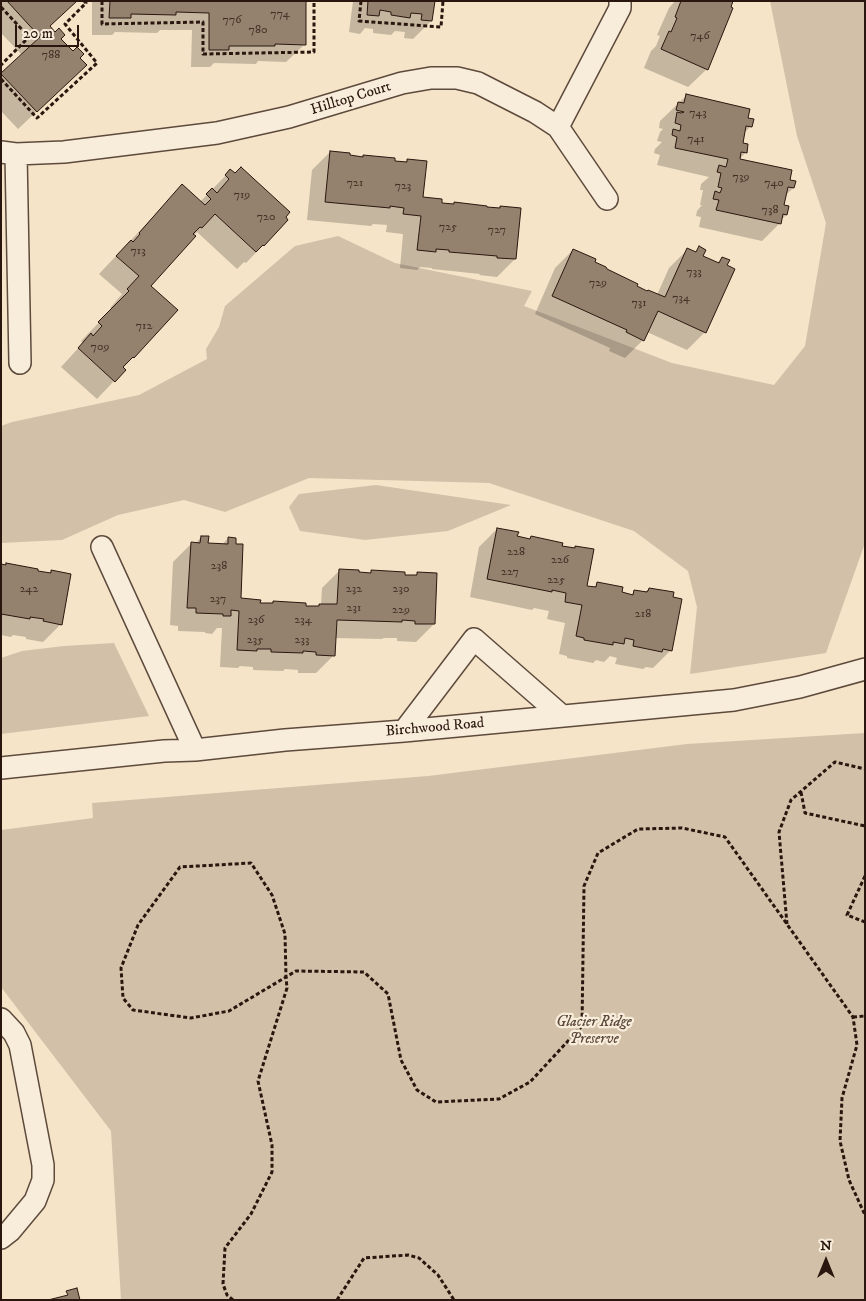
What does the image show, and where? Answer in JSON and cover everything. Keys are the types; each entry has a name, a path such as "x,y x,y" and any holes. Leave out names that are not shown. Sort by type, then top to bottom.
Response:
{"street":[{"path":"607,198 558,127 620,4"},
{"name":"Hilltop Court","path":"9,153 64,152 217,133 289,117 402,83 431,78 458,78 478,83 535,112 558,127"},
{"path":"9,153 20,363"},
{"path":"102,547 195,750"},
{"path":"404,730 474,639 562,716"},
{"name":"Birchwood Road","path":"1,768 164,751 195,750 285,740 734,700 800,687 865,669"},
{"path":"1,1019 14,1033 20,1046 43,1165 43,1180 35,1201 10,1231 1,1238"}],"path":[{"path":"1,79 37,118 97,63 65,24 86,3 84,1"},
{"path":"102,1 102,24 203,22 203,54 314,52 314,1"},
{"path":"361,1 358,21 441,27 443,1"},
{"path":"1,6 29,37 1,65"},
{"path":"787,924 779,832 792,800 835,762 865,769"},
{"path":"801,792 805,814 865,826"},
{"path":"233,1300 227,1295 223,1284 225,1248 251,1214 272,1172 272,1145 258,1080 287,988 286,977 285,934 272,895 251,863 180,867 138,925 121,968 123,998 133,1010 191,1018 229,1011 286,977 296,971 364,972 388,994 401,1060 417,1090 436,1102 499,1099 530,1082 582,1026 584,886 598,854 638,829 682,828 725,837 852,1018 857,1045 842,1098 840,1141 849,1180 865,1215"},
{"path":"865,876 847,916 865,922"},
{"path":"852,1018 865,1016"},
{"path":"337,1300 364,1258 408,1255 419,1258 438,1275 454,1300"}],"green space":[{"path":"770,1 865,1 865,543 826,653 690,674 697,607 688,571 634,531 489,483 309,478 225,512 184,500 118,515 62,540 1,543 1,426 139,395 207,359 206,349 219,327 225,306 295,246 338,236 395,263 532,291 524,306 672,363 774,385 805,346 826,223 797,136"},
{"path":"376,485 511,505 448,531 365,540 300,531 289,507 299,494"},
{"path":"114,643 149,716 1,734 1,658 22,651"},
{"name":"Glacier Ridge Preserve","path":"865,733 865,1300 121,1300 111,1131 1,987 1,830 93,818 92,803 428,776 687,744"}],"building":[{"path":"7,1 77,1 50,26 55,32 59,28 65,35 61,39 73,51 77,47 84,54 80,58 87,65 37,112 1,74 40,37"},
{"path":"110,1 306,1 306,45 229,46 229,50 209,50 209,13 176,12 176,15 131,14 131,18 109,18"},
{"path":"368,1 435,1 432,21 421,20 422,14 411,13 410,18 391,15 391,12 380,10 379,16 367,15"},
{"path":"681,1 733,1 731,7 733,8 708,70 661,49 677,18 675,17"},
{"path":"686,94 750,109 748,118 754,119 752,127 746,126 743,143 748,144 747,153 741,152 740,159 792,170 790,180 796,181 794,188 788,187 784,205 789,206 787,215 783,214 781,224 716,210 719,200 713,199 715,191 720,193 722,188 718,187 721,173 717,172 719,165 726,167 728,159 675,148 677,137 672,135 673,129 680,131 681,125 675,123 677,112 684,112 676,110 678,102 684,103"},
{"path":"330,151 350,153 350,155 363,157 363,155 395,158 395,161 407,162 407,159 427,161 423,197 442,199 442,203 454,204 454,202 487,207 521,208 516,259 449,252 449,250 436,249 436,252 417,250 421,216 403,214 404,208 325,202"},
{"path":"241,167 290,212 286,217 288,220 256,252 215,214 202,228 200,227 193,234 196,236 151,286 178,310 134,358 123,367 126,370 115,382 78,348 91,333 93,336 102,326 98,322 129,291 127,289 139,276 116,256 131,240 133,242 182,184 205,205 211,199 206,194 212,188 217,193 229,179 225,175 230,169 235,173"},
{"path":"699,246 706,250 703,256 719,263 722,257 730,260 727,265 735,269 706,333 658,311 644,341 626,332 627,330 552,296 573,249 596,259 595,262 638,284 637,286 665,297 687,248 696,252"},
{"path":"497,528 519,532 517,536 530,539 531,536 563,543 562,546 594,549 587,586 596,587 597,582 623,587 622,592 633,595 634,590 647,592 649,588 674,592 673,597 682,599 672,651 663,649 662,652 633,646 634,640 625,638 624,644 613,642 613,645 584,640 584,638 576,636 582,605 565,602 566,593 487,579"},
{"path":"201,536 209,536 208,543 228,544 228,537 236,538 236,544 243,544 241,598 261,600 260,603 273,603 273,601 306,603 306,606 337,604 339,569 371,573 371,570 405,572 405,575 417,575 417,572 437,573 435,624 415,624 415,621 402,620 402,622 337,620 335,656 316,655 316,652 303,651 303,653 271,652 271,649 257,649 257,651 237,650 239,611 231,610 231,616 223,616 223,614 196,613 196,608 187,608 191,542 200,543"},
{"path":"6,563 38,569 38,571 51,573 51,570 71,574 62,625 43,621 44,619 30,617 30,619 1,614 1,564 6,565"},
{"path":"77,1288 80,1300 48,1300 68,1295 66,1291"}]}
